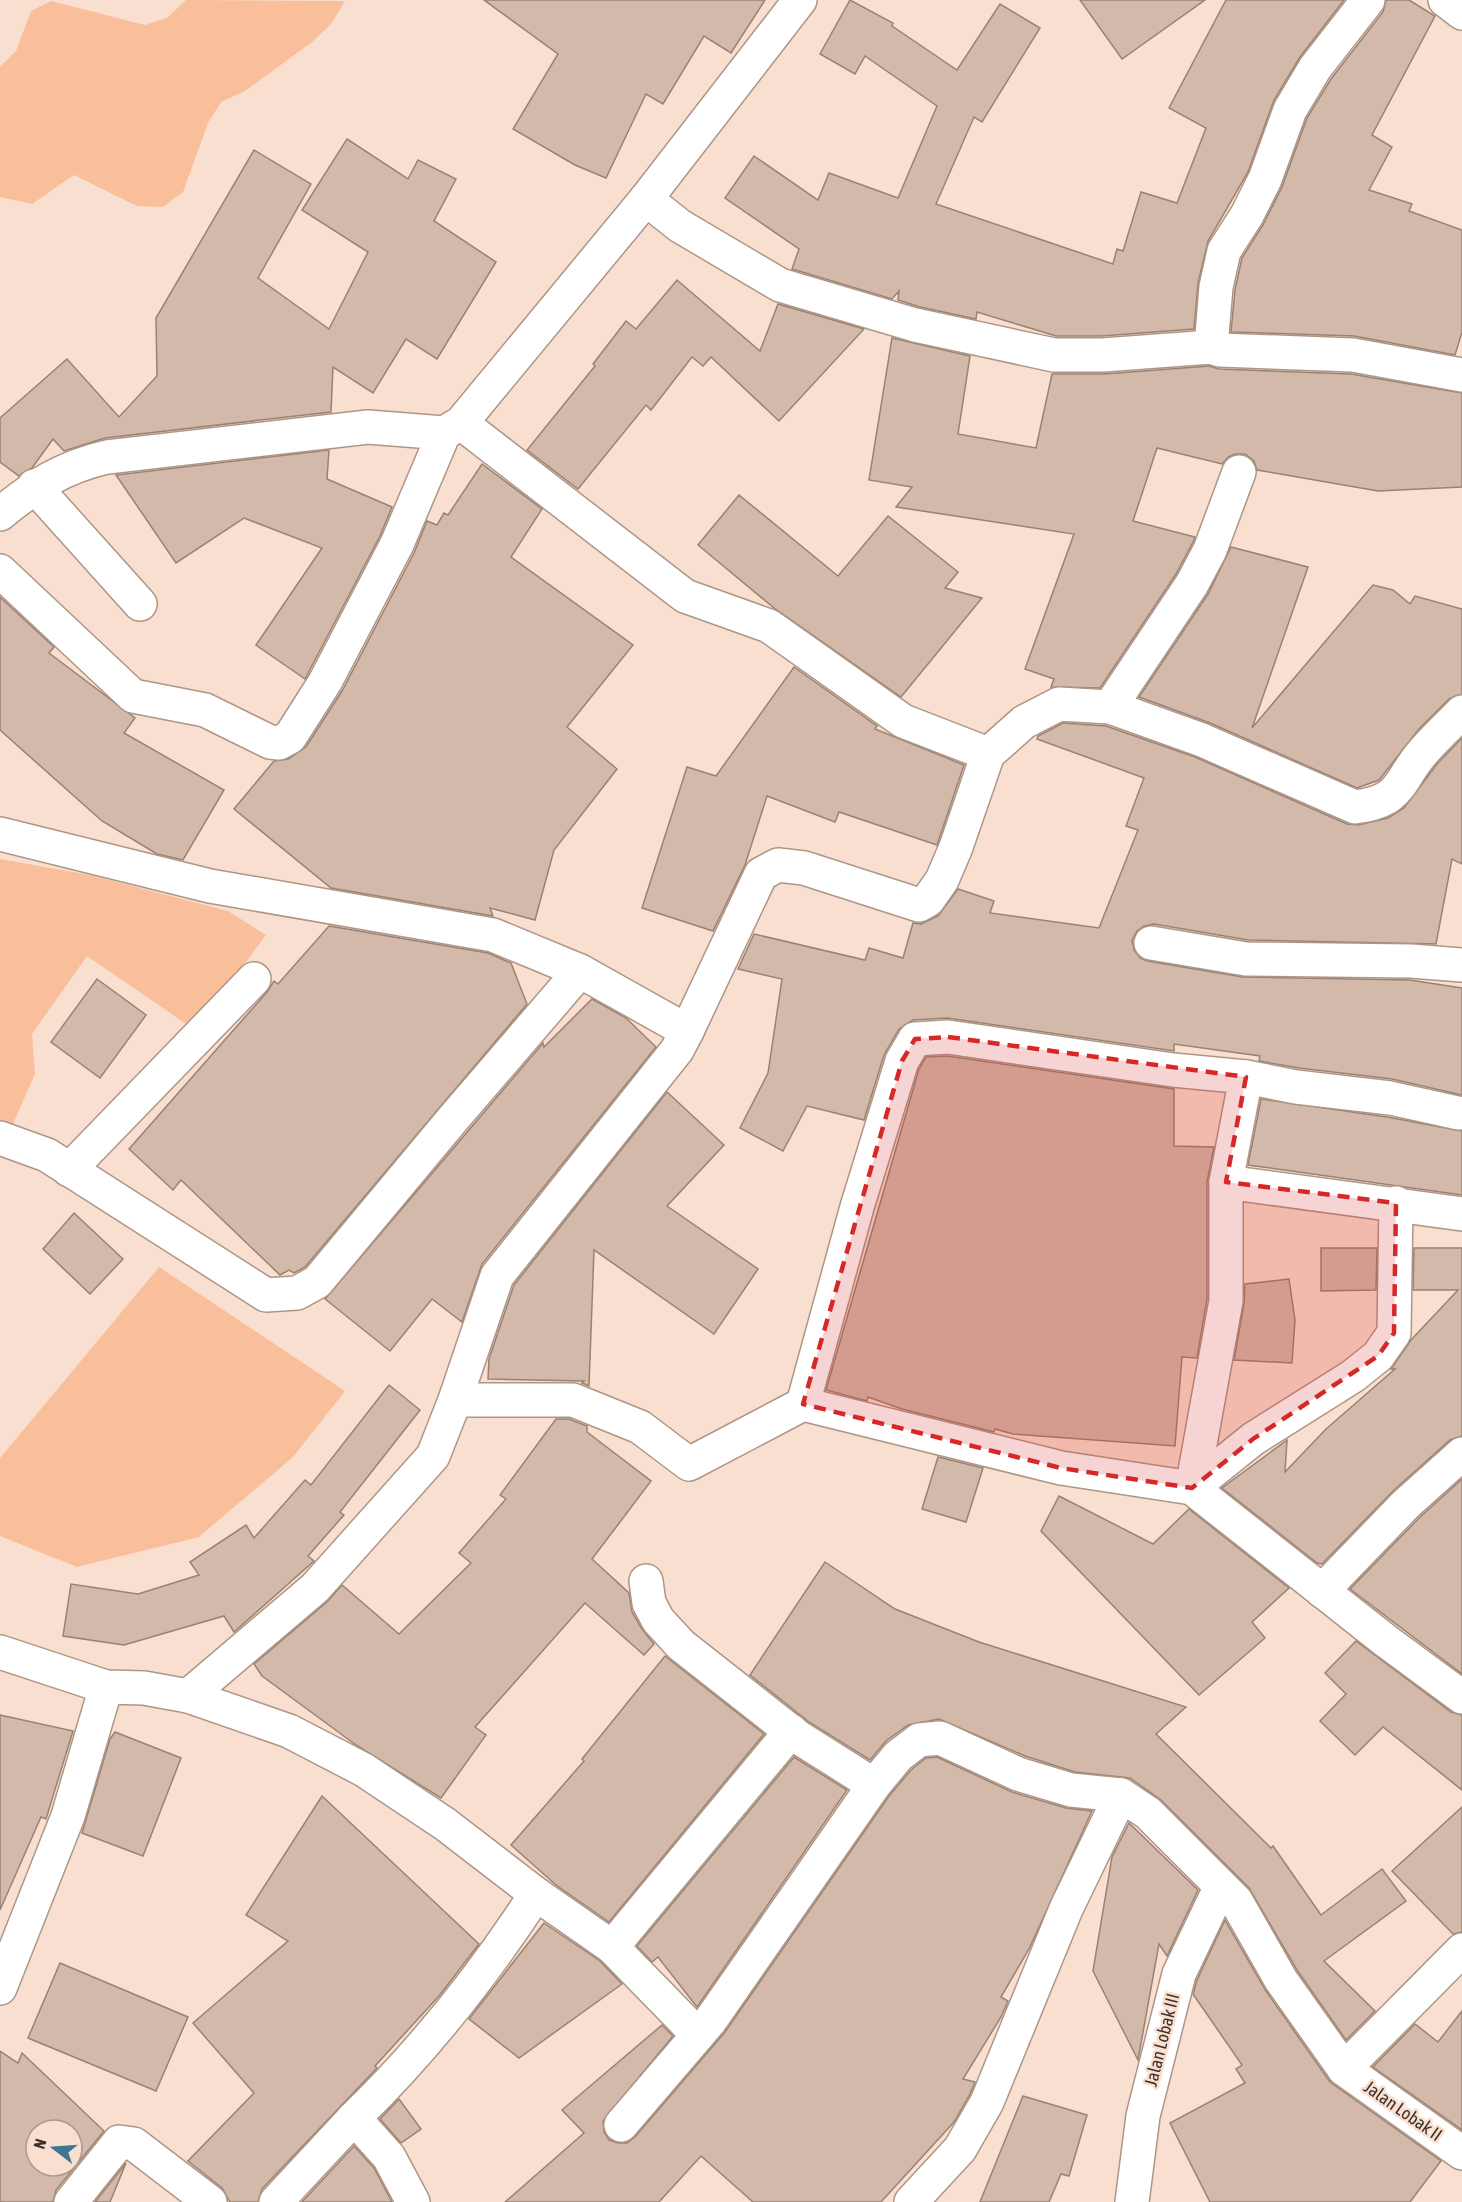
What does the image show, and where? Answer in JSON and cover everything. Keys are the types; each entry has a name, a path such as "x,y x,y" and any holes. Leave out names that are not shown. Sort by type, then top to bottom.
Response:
{"street":[{"path":"0,572 133,696 204,710 267,742 283,742 290,737 325,682 397,544 452,428 646,200 800,0"},
{"path":"1211,347 1216,287 1224,251 1265,179 1290,110 1315,68 1368,0"},
{"path":"1445,0 1462,13"},
{"path":"646,200 680,226 780,285 915,325 1054,355 1103,356 1211,347 1220,350 1353,355 1462,375"},
{"path":"0,514 34,486 81,463 124,455 368,427 452,428 685,596 769,626 903,721 988,754"},
{"path":"1110,707 1192,584 1210,550 1239,472"},
{"path":"34,486 140,604"},
{"path":"188,1696 315,1588 433,1456 456,1400 497,1276 677,1050 761,874 778,865 804,868 919,905 928,900 942,880 956,847 988,754 1024,722 1059,704 1110,707 1202,740 1355,807 1377,804 1400,789 1422,753 1462,711"},
{"path":"0,834 210,886 493,935 580,971 687,1031"},
{"path":"1151,943 1246,959 1411,961 1462,965"},
{"path":"0,1138 47,1155 266,1295 297,1293 317,1282 580,971"},
{"path":"69,1170 254,979"},
{"path":"803,1404 902,1061 915,1039 948,1037 1173,1070 1246,1077 1296,1087 1389,1098 1458,1113"},
{"path":"1192,1488 1226,1301 1226,1182 1246,1077"},
{"path":"1226,1182 1396,1203 1462,1214"},
{"path":"1192,1488 1253,1439 1353,1376 1378,1356 1394,1333 1396,1203"},
{"path":"456,1400 573,1400 640,1427 689,1464 803,1404 1060,1468 1192,1488 1322,1592 1462,1696"},
{"path":"1322,1592 1406,1504 1462,1454"},
{"path":"646,1581 650,1603 658,1620 681,1644 791,1731 874,1785"},
{"path":"0,1652 106,1687 144,1688 188,1696 289,1731 364,1770 445,1824 536,1894 612,1947 698,2036"},
{"path":"0,1988 68,1816 106,1687"},
{"path":"612,1947 791,1731"},
{"path":"621,2126 698,2036 874,1785 898,1756 919,1740 940,1738 1018,1774 1071,1790 1121,1796 1066,1909 987,2102 960,2149 911,2202"},
{"name":"Jalan Lobak II","path":"1121,1796 1148,1813 1236,1901 1281,1980 1344,2069 1462,2153"},
{"name":"Jalan Lobak III","path":"1132,2202 1143,2116 1179,1974 1221,1886"},
{"path":"276,2202 390,2083 449,2014 511,1934 536,1894"},
{"path":"1344,2069 1462,1950"},
{"path":"354,2118 389,2157 413,2202"},
{"path":"71,2202 118,2142 125,2141 134,2144 210,2202"}],"highlighted area":[{"path":"948,1037 1246,1077 1226,1182 1396,1203 1394,1333 1378,1356 1253,1439 1192,1488 1061,1468 803,1404 902,1061 915,1039"}],"shaded area":[{"path":"186,0 345,1 331,24 312,42 245,91 221,102 208,123 183,192 163,207 137,206 74,175 32,204 0,197 0,67 16,51 31,11 51,1 145,25 167,18"},
{"path":"0,859 90,875 228,911 266,935 195,1030 87,956 32,1034 35,1074 11,1128 0,1122"},
{"path":"159,1267 345,1391 293,1457 199,1537 77,1567 0,1536 0,1458"}],"building":[{"path":"484,0 765,0 731,53 704,36 663,104 646,94 606,178 575,165 513,129 558,54"},
{"path":"850,0 893,23 892,26 957,70 1000,4 1040,28 982,122 974,117 936,204 1113,264 1117,249 1123,251 1141,192 1177,203 1206,128 1169,108 1226,0 1344,0 1300,57 1274,100 1248,172 1208,241 1198,283 1194,329 1102,336 1056,336 977,312 976,319 920,307 898,300 899,291 892,299 792,269 799,249 725,198 754,156 818,200 829,173 898,198 937,106 865,56 855,74 820,54"},
{"path":"1080,0 1205,0 1122,59"},
{"path":"1386,0 1409,0 1435,16 1372,135 1392,147 1369,190 1412,204 1409,211 1462,230 1462,332 1455,355 1354,336 1231,332 1235,290 1242,258 1263,225 1282,187 1307,118 1331,79 1383,12"},
{"path":"347,139 408,179 418,160 456,179 434,221 496,262 437,359 406,339 373,393 333,367 331,412 105,438 64,451 53,439 32,468 19,476 0,462 0,418 67,359 119,417 157,376 156,318 254,150 311,184 258,278 329,329 368,252 302,210"},
{"path":"677,280 760,351 778,304 864,329 779,421 711,357 703,366 692,357 651,410 646,405 578,489 527,450 595,366 593,364 626,321 636,329"},
{"path":"892,338 970,356 958,434 1036,448 1052,374 1104,374 1209,366 1219,369 1351,374 1462,393 1462,487 1378,491 1257,470 1254,461 1245,454 1228,457 1222,464 1157,448 1133,521 1195,537 1193,542 1176,574 1100,688 1051,687 1054,679 1025,669 1074,534 896,507 912,487 869,480"},
{"path":"329,450 327,479 392,507 380,536 305,679 256,645 322,548 244,518 176,563 116,475"},
{"path":"482,464 542,509 511,557 633,645 567,727 617,769 554,850 535,920 490,908 493,916 331,888 234,809 274,761 288,759 306,747 342,691 414,553 427,521 437,525 444,513 448,515"},
{"path":"739,495 838,576 888,516 958,572 945,588 982,598 901,697 774,608 698,545"},
{"path":"1231,547 1308,567 1252,728 1373,585 1393,590 1410,604 1415,596 1462,609 1462,694 1449,699 1419,729 1379,780 1357,788 1210,723 1139,697 1208,594"},
{"path":"0,597 54,647 49,653 135,718 124,733 224,790 183,860 157,854 102,821 0,730"},
{"path":"794,667 877,726 875,729 964,765 937,845 839,812 835,822 767,796 745,865 713,931 642,908 687,767 716,776"},
{"path":"1063,723 1106,726 1195,757 1347,824 1358,825 1388,818 1404,808 1437,764 1462,738 1462,864 1452,859 1436,944 1248,940 1154,924 1144,926 1137,931 1132,940 1134,950 1140,958 1147,961 1243,977 1410,980 1462,988 1462,1095 1392,1079 1259,1061 1260,1056 1174,1044 1174,1051 947,1018 913,1020 899,1029 884,1055 864,1120 807,1106 783,1151 740,1128 768,1073 782,979 738,969 754,934 865,960 869,948 903,958 913,923 921,924 938,916 958,889 994,901 990,913 1099,928 1138,830 1126,826 1144,778 1037,739 1038,736"},
{"path":"329,926 488,953 511,963 527,1004 305,1267 294,1273 289,1270 280,1275 181,1180 173,1190 129,1149 267,992 274,981 278,984"},
{"path":"97,979 146,1015 100,1078 51,1042"},
{"path":"592,999 626,1018 656,1047 482,1264 462,1322 432,1299 390,1351 325,1299 543,1043 544,1047"},
{"path":"947,1056 1174,1089 1174,1146 1214,1147 1207,1182 1207,1299 1197,1358 1182,1357 1175,1446 1013,1434 995,1429 994,1432 902,1409 868,1397 867,1401 826,1390 919,1069 926,1057"},
{"path":"667,1092 724,1145 667,1206 758,1269 714,1334 594,1250 589,1386 582,1383 584,1381 488,1379 489,1359 514,1285"},
{"path":"1261,1099 1387,1117 1462,1131 1462,1195 1248,1165"},
{"path":"74,1213 123,1259 90,1294 43,1249"},
{"path":"1321,1248 1377,1248 1376,1290 1321,1291"},
{"path":"1414,1248 1462,1248 1462,1436 1450,1440 1393,1491 1322,1564 1317,1563 1222,1488 1287,1440 1285,1472 1326,1429 1395,1369 1391,1369 1411,1340 1458,1290 1413,1290"},
{"path":"1289,1279 1295,1320 1292,1363 1234,1360 1244,1304 1245,1284"},
{"path":"389,1385 420,1410 340,1512 344,1515 308,1556 314,1561 234,1632 224,1616 124,1645 63,1636 71,1584 138,1594 199,1575 190,1562 246,1525 254,1538 305,1480 311,1485"},
{"path":"556,1419 569,1419 587,1426 587,1432 651,1481 592,1559 629,1593 632,1612 654,1644 644,1655 585,1603 475,1727 486,1735 441,1798 356,1745 262,1676 254,1664 327,1602 342,1585 399,1634 471,1563 459,1553 506,1499 500,1495"},
{"path":"938,1457 983,1468 966,1522 922,1509"},
{"path":"1462,1479 1462,1674 1350,1589 1419,1518"},
{"path":"1059,1496 1153,1544 1189,1509 1289,1588 1252,1622 1265,1638 1199,1695 1041,1531"},
{"path":"825,1562 895,1609 979,1642 1186,1707 1156,1734 1271,1848 1273,1846 1321,1915 1382,1869 1406,1901 1324,1961 1375,2011 1346,2040 1297,1970 1249,1888 1161,1800 1130,1778 1075,1772 1025,1756 939,1719 908,1725 886,1741 870,1760 809,1722 750,1675"},
{"path":"1356,1641 1451,1712 1462,1715 1462,1790 1383,1727 1355,1755 1320,1721 1346,1694 1325,1673"},
{"path":"665,1656 764,1734 609,1922 556,1885 511,1845 584,1761 582,1759"},
{"path":"0,1715 73,1731 46,1819 41,1817 0,1910"},
{"path":"115,1732 181,1758 143,1856 82,1833 110,1739"},
{"path":"794,1757 847,1790 697,2007 658,1957 652,1962 637,1946"},
{"path":"937,1757 1012,1792 1066,1808 1092,1811 1029,1949 1001,1997 1008,2001 1001,2017 963,2079 975,2082 970,2094 954,2122 881,2202 753,2202 701,2156 659,2202 505,2202 584,2133 562,2110 662,2025 673,2036 603,2121 604,2132 609,2140 627,2143 635,2137 725,2032 889,1796 911,1770 926,1758"},
{"path":"322,1796 479,1944 439,1996 375,2066 377,2068 262,2189 258,2202 230,2202 222,2188 188,2161 254,2093 193,2023 288,1941 246,1915"},
{"path":"1462,1807 1462,1932 1453,1934 1392,1871"},
{"path":"1129,1823 1198,1890 1167,1956 1159,1944 1138,2060 1093,1971 1112,1857"},
{"path":"1225,1920 1266,1991 1330,2082 1441,2161 1410,2202 1210,2202 1170,2123 1245,2083 1236,2069 1242,2065 1193,1994 1197,1980"},
{"path":"544,1923 600,1961 622,1984 519,2058 469,2019"},
{"path":"60,1963 188,2017 156,2091 28,2038"},
{"path":"1462,2011 1462,2130 1373,2067 1415,2024 1438,2042"},
{"path":"0,2051 18,2063 22,2053 104,2131 84,2156 84,2118 24,2118 24,2178 66,2178 56,2190 53,2202 0,2202"},
{"path":"1023,2096 1087,2115 1069,2176 1061,2174 1049,2202 980,2202"},
{"path":"399,2099 421,2129 401,2143 380,2119"},
{"path":"354,2146 374,2168 392,2202 302,2202"},
{"path":"126,2163 110,2202 95,2202"}]}
